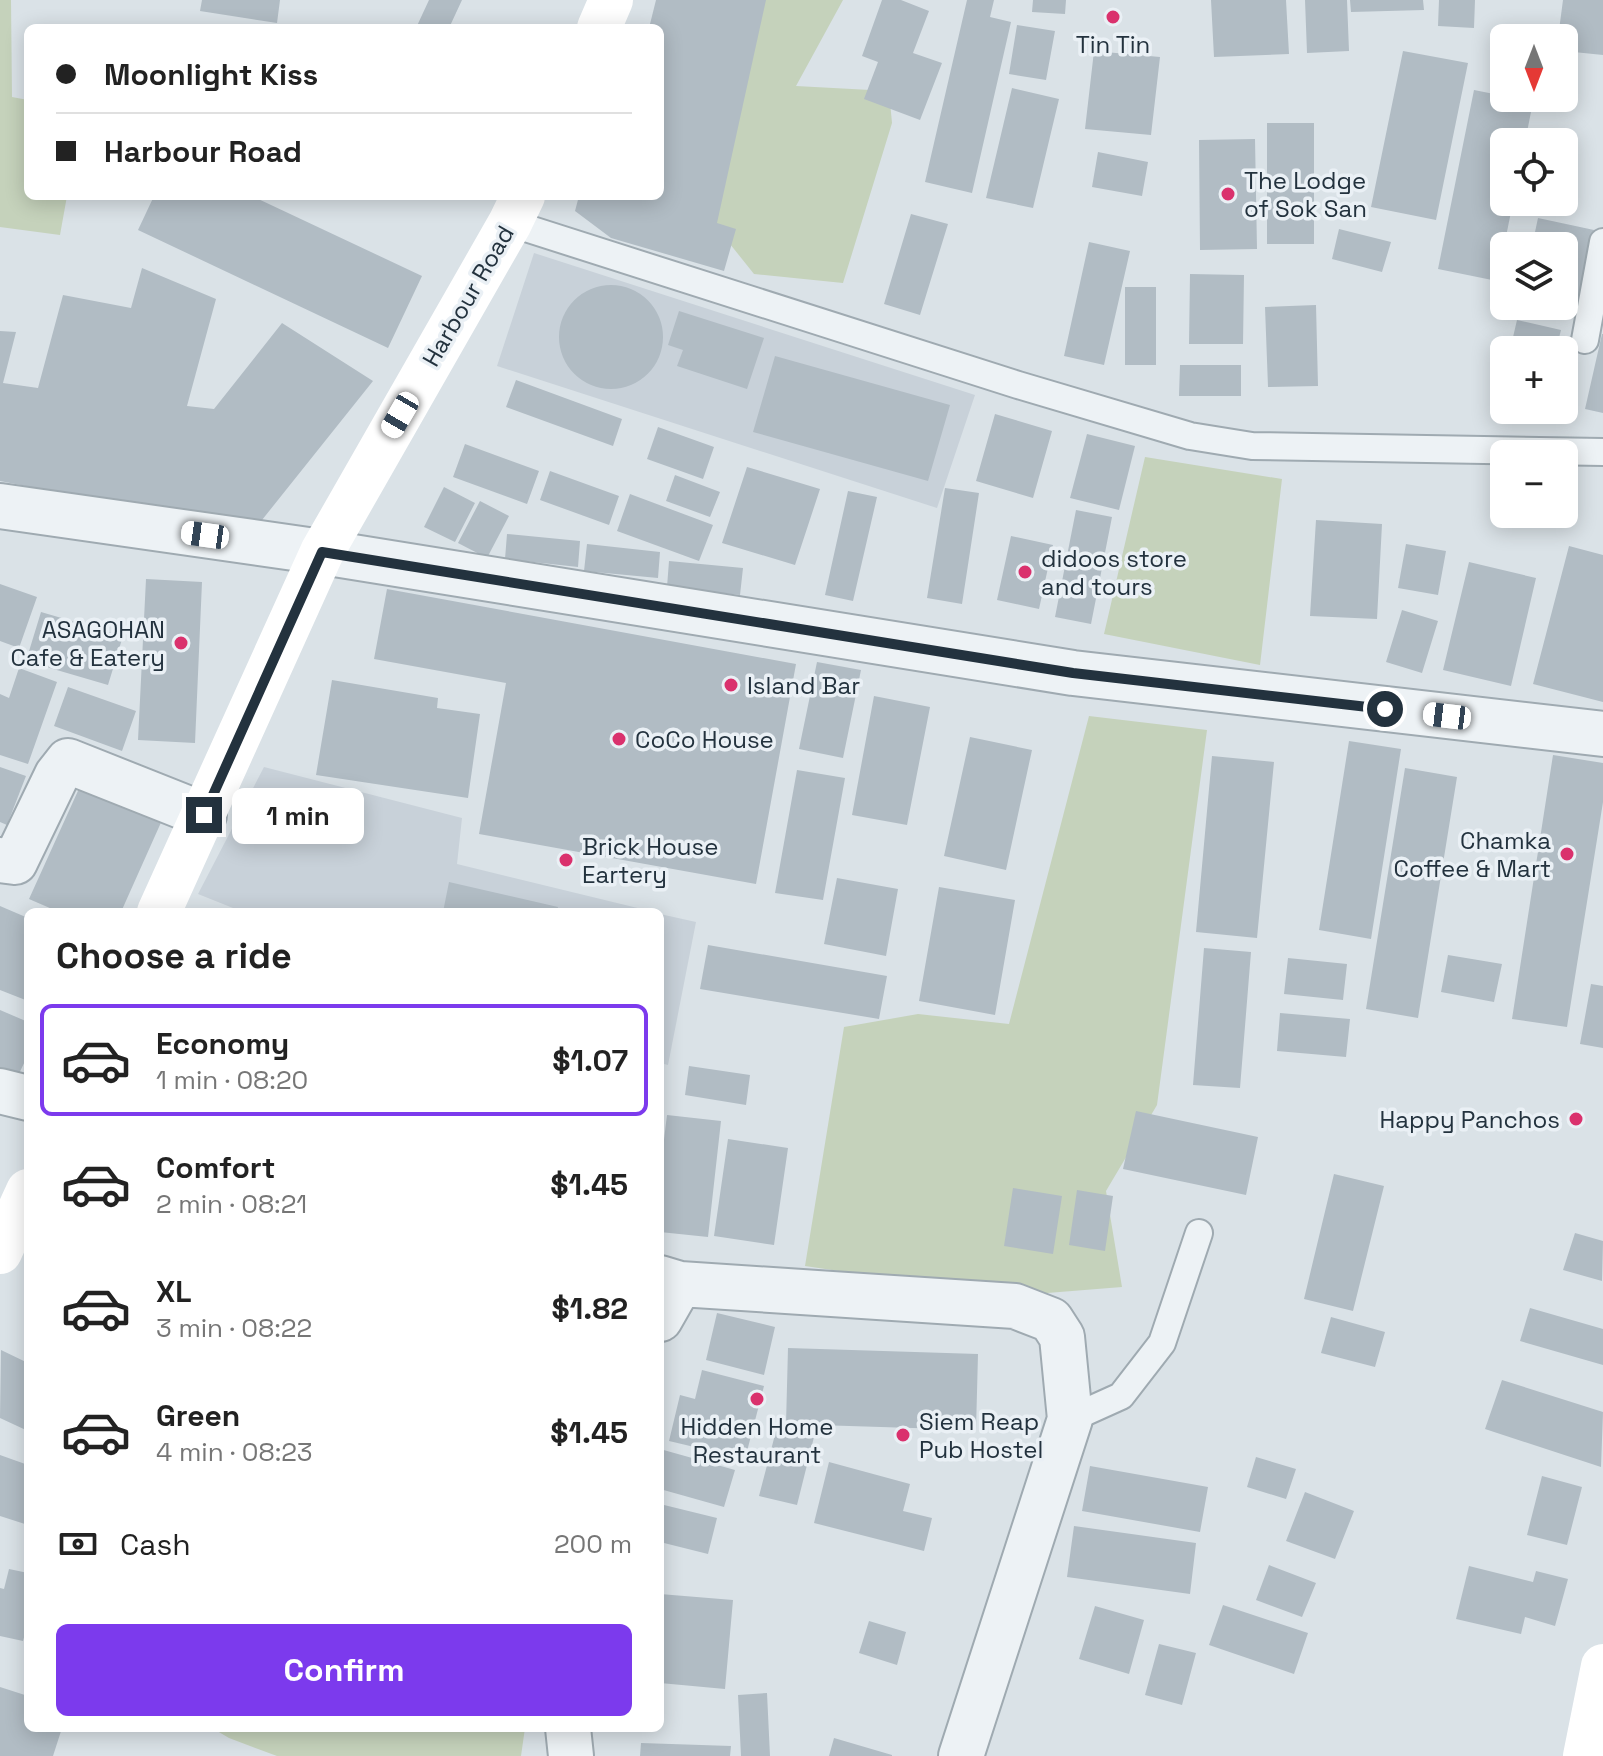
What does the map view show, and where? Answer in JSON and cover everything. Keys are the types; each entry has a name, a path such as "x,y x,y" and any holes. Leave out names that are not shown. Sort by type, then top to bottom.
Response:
{"street":[{"path":"601,24 611,0"},
{"name":"Harbour Road","path":"161,908 322,552 516,210"},
{"path":"0,506 322,552 1073,673 1603,734"},
{"path":"0,860 15,862 57,775 68,761 204,815"},
{"path":"0,1091 24,1097"},
{"path":"0,1252 24,1200"},
{"path":"667,1293 1015,1306 1051,1320 1062,1337 1070,1419 961,1756"},
{"path":"1585,1756 1603,1666"},
{"path":"568,1732 571,1756"}],"lane":[{"path":"516,210 1018,385 1190,436 1252,446 1603,452"},
{"path":"1585,340 1603,242"},
{"path":"1070,1419 1121,1396 1162,1343 1199,1233"}],"shaded area":[{"path":"534,253 975,395 937,508 497,366"},
{"path":"264,767 462,818 457,864 638,908 233,908 198,894"},
{"path":"664,915 696,922 668,1065 664,1064"}],"green space":[{"path":"0,0 11,0 12,97 24,99 24,200 66,200 60,235 0,227"},
{"path":"742,0 843,0 796,86 889,91 892,123 843,283 754,274 702,209"},
{"path":"1145,457 1282,479 1260,665 1104,634"},
{"path":"1089,716 1207,730 1157,1105 1106,1191 1122,1287 1009,1296 805,1266 844,1027 918,1014 1009,1024"},
{"path":"219,1732 524,1732 521,1756 277,1756"}],"building":[{"path":"202,0 280,0 277,23 200,11"},
{"path":"429,0 462,0 451,24 418,24"},
{"path":"656,0 766,0 717,223 736,229 724,271 611,238 575,211 578,200 664,200 664,24 650,24"},
{"path":"882,0 901,0 929,11 913,53 942,63 920,120 864,99 878,62 862,56"},
{"path":"967,0 994,0 990,17 1011,22 972,193 925,182"},
{"path":"1033,0 1066,0 1065,14 1032,12"},
{"path":"1211,0 1286,0 1289,54 1214,57"},
{"path":"1305,0 1347,0 1349,51 1307,53"},
{"path":"1350,0 1423,0 1424,10 1351,12"},
{"path":"1439,0 1475,0 1474,28 1438,26"},
{"path":"1563,0 1603,0 1603,55 1578,52 1578,24 1560,24"},
{"path":"1017,25 1055,31 1046,80 1009,74"},
{"path":"1094,51 1160,57 1151,135 1085,129"},
{"path":"1403,51 1468,63 1436,220 1371,207"},
{"path":"1012,88 1059,99 1033,208 986,198"},
{"path":"1474,90 1490,93 1490,112 1531,112 1528,128 1490,128 1490,216 1510,216 1507,232 1490,232 1490,280 1438,269"},
{"path":"1267,123 1314,123 1314,244 1267,244"},
{"name":"The Lodge of Sok San","path":"1255,139 1257,249 1200,250 1199,140"},
{"path":"1098,152 1148,162 1142,196 1092,187"},
{"path":"152,200 260,200 422,276 388,348 138,230"},
{"path":"911,214 948,224 920,315 884,304"},
{"path":"1538,218 1594,230 1578,302 1578,232 1535,232"},
{"path":"1339,229 1391,242 1382,272 1332,259"},
{"path":"1089,242 1130,251 1104,365 1064,356"},
{"path":"142,268 216,299 187,406 214,409 282,323 373,381 254,530 0,481 0,331 16,332 3,383 38,388 63,295 131,308"},
{"path":"1190,274 1244,275 1243,344 1189,344"},
{"path":"611,285 631,289 648,300 659,317 663,337 659,357 648,374 631,385 611,389 591,385 574,374 563,357 559,337 563,317 574,300 591,289"},
{"path":"1125,287 1156,287 1156,365 1125,365"},
{"path":"1316,305 1318,386 1268,387 1265,307"},
{"path":"679,311 764,338 747,389 677,366 683,350 668,345"},
{"path":"1517,320 1561,330 1560,336 1513,336"},
{"path":"1603,334 1603,413 1585,409"},
{"path":"775,356 950,405 928,481 753,432"},
{"path":"1180,365 1241,365 1241,396 1179,396"},
{"path":"516,380 622,419 613,446 506,407"},
{"path":"995,414 1052,431 1033,498 976,481"},
{"path":"658,427 714,447 703,479 647,459"},
{"path":"1087,434 1135,446 1119,510 1070,498"},
{"path":"465,444 539,471 527,504 453,477"},
{"path":"747,467 820,489 795,565 722,543"},
{"path":"550,471 619,496 609,525 540,500"},
{"path":"675,475 720,492 710,517 666,501"},
{"path":"444,487 475,503 455,542 424,527"},
{"path":"945,488 979,493 962,604 927,598"},
{"path":"848,491 877,497 853,601 825,595"},
{"path":"630,494 713,525 699,561 617,531"},
{"path":"480,501 509,516 487,558 458,543"},
{"path":"1076,510 1112,517 1091,624 1055,617"},
{"path":"1316,520 1382,524 1377,619 1310,616"},
{"path":"507,534 580,541 578,567 505,559"},
{"name":"didoos store and tours","path":"1011,536 1053,545 1039,609 997,600"},
{"path":"587,544 660,552 658,578 584,571"},
{"path":"1406,544 1446,551 1438,595 1398,588"},
{"path":"1569,546 1603,555 1603,702 1533,684"},
{"path":"669,561 743,568 740,595 667,587"},
{"path":"1469,562 1536,578 1511,686 1443,670"},
{"path":"146,579 202,582 195,743 138,740"},
{"path":"0,584 37,597 19,648 0,641"},
{"path":"387,589 796,664 756,884 479,834 506,683 374,659"},
{"path":"1402,610 1438,621 1422,673 1386,662"},
{"path":"41,612 123,636 108,685 26,661"},
{"path":"817,662 861,670 843,758 799,749"},
{"path":"19,668 57,682 28,764 0,755 0,694 9,698"},
{"path":"332,680 438,698 437,708 480,714 468,798 316,775"},
{"path":"68,687 136,711 122,751 54,726"},
{"path":"874,696 930,707 907,825 852,815"},
{"path":"970,737 1032,750 1006,870 944,856"},
{"path":"1349,741 1401,749 1371,939 1319,930"},
{"path":"1553,755 1603,763 1603,802 1567,1027 1512,1019"},
{"path":"1212,756 1274,762 1257,938 1196,932"},
{"path":"0,767 26,776 7,825 0,822"},
{"path":"1405,768 1457,777 1418,1018 1366,1009"},
{"path":"797,770 845,778 823,900 775,893"},
{"path":"82,782 163,818 123,908 50,908 29,899"},
{"path":"837,878 898,889 886,956 824,944"},
{"path":"449,882 558,907 558,908 444,908"},
{"path":"939,887 1015,900 995,1015 919,1001"},
{"path":"0,906 24,916 24,999 0,990"},
{"path":"708,945 887,976 879,1019 700,989"},
{"path":"1204,948 1251,952 1240,1088 1193,1085"},
{"path":"1448,955 1502,964 1494,1002 1441,992"},
{"path":"1288,958 1347,964 1343,1000 1284,994"},
{"path":"1591,984 1603,986 1603,1048 1580,1044"},
{"path":"0,1010 24,1020 24,1063 12,1088 0,1083"},
{"path":"1280,1013 1350,1019 1346,1057 1277,1051"},
{"path":"689,1066 750,1075 746,1105 685,1095"},
{"path":"1136,1111 1258,1137 1246,1195 1123,1169"},
{"path":"667,1115 721,1121 708,1237 664,1232"},
{"path":"728,1139 788,1148 774,1245 714,1236"},
{"path":"1334,1174 1384,1186 1353,1311 1304,1299"},
{"path":"1013,1188 1062,1196 1053,1254 1004,1246"},
{"path":"1077,1190 1113,1196 1105,1251 1069,1245"},
{"path":"1575,1233 1603,1241 1602,1281 1563,1270"},
{"path":"1530,1308 1603,1329 1603,1365 1520,1341"},
{"path":"717,1313 775,1327 764,1375 706,1360"},
{"path":"1331,1317 1385,1332 1375,1367 1321,1353"},
{"path":"788,1348 978,1354 976,1430 786,1424"},
{"path":"1,1350 24,1361 24,1429 0,1418"},
{"path":"702,1370 764,1386 745,1459 669,1441 680,1395 695,1399"},
{"path":"1502,1380 1603,1412 1601,1467 1485,1429"},
{"path":"777,1427 814,1437 797,1505 759,1496"},
{"path":"664,1450 735,1470 724,1507 664,1490"},
{"path":"0,1455 24,1464 24,1524 0,1516"},
{"path":"1256,1457 1296,1469 1286,1499 1247,1487"},
{"path":"829,1462 910,1484 903,1511 932,1518 924,1551 814,1523"},
{"path":"1090,1466 1208,1487 1200,1532 1082,1511"},
{"path":"1542,1476 1582,1487 1567,1545 1527,1535"},
{"path":"1305,1492 1354,1511 1335,1559 1286,1541"},
{"path":"664,1505 717,1518 708,1554 664,1543"},
{"path":"1074,1526 1196,1543 1190,1594 1067,1577"},
{"path":"1269,1565 1316,1583 1302,1617 1256,1600"},
{"path":"1469,1566 1533,1582 1536,1571 1568,1579 1555,1626 1525,1617 1521,1634 1456,1619"},
{"path":"9,1569 24,1572 23,1641 0,1636 0,1588 4,1589"},
{"path":"664,1594 733,1600 725,1689 664,1683"},
{"path":"1223,1605 1308,1633 1294,1674 1209,1645"},
{"path":"1095,1606 1144,1620 1129,1674 1079,1659"},
{"path":"869,1621 906,1632 897,1665 859,1653"},
{"path":"1159,1644 1196,1653 1182,1705 1145,1695"},
{"path":"0,1687 24,1695 24,1732 61,1732 53,1756 0,1756"},
{"path":"767,1693 770,1756 741,1756 738,1695"},
{"path":"834,1738 892,1755 892,1756 829,1756"},
{"path":"641,1743 731,1746 730,1756 640,1756"}],"place":[{"name":"Tin Tin","path":"1113,17"},
{"name":"The Lodge of Sok San","path":"1228,194"},
{"name":"didoos store and tours","path":"1025,572"},
{"name":"ASAGOHAN Cafe & Eatery","path":"181,643"},
{"name":"Island Bar","path":"731,685"},
{"name":"CoCo House","path":"619,739"},
{"name":"Chamka Coffee & Mart","path":"1567,854"},
{"name":"Brick House Eartery","path":"566,860"},
{"name":"Happy Panchos","path":"1576,1119"},
{"name":"Hidden Home Restaurant","path":"757,1399"},
{"name":"Siem Reap Pub Hostel","path":"903,1435"}],"route":[{"path":"204,815 322,552 1073,673 1385,709"}]}
